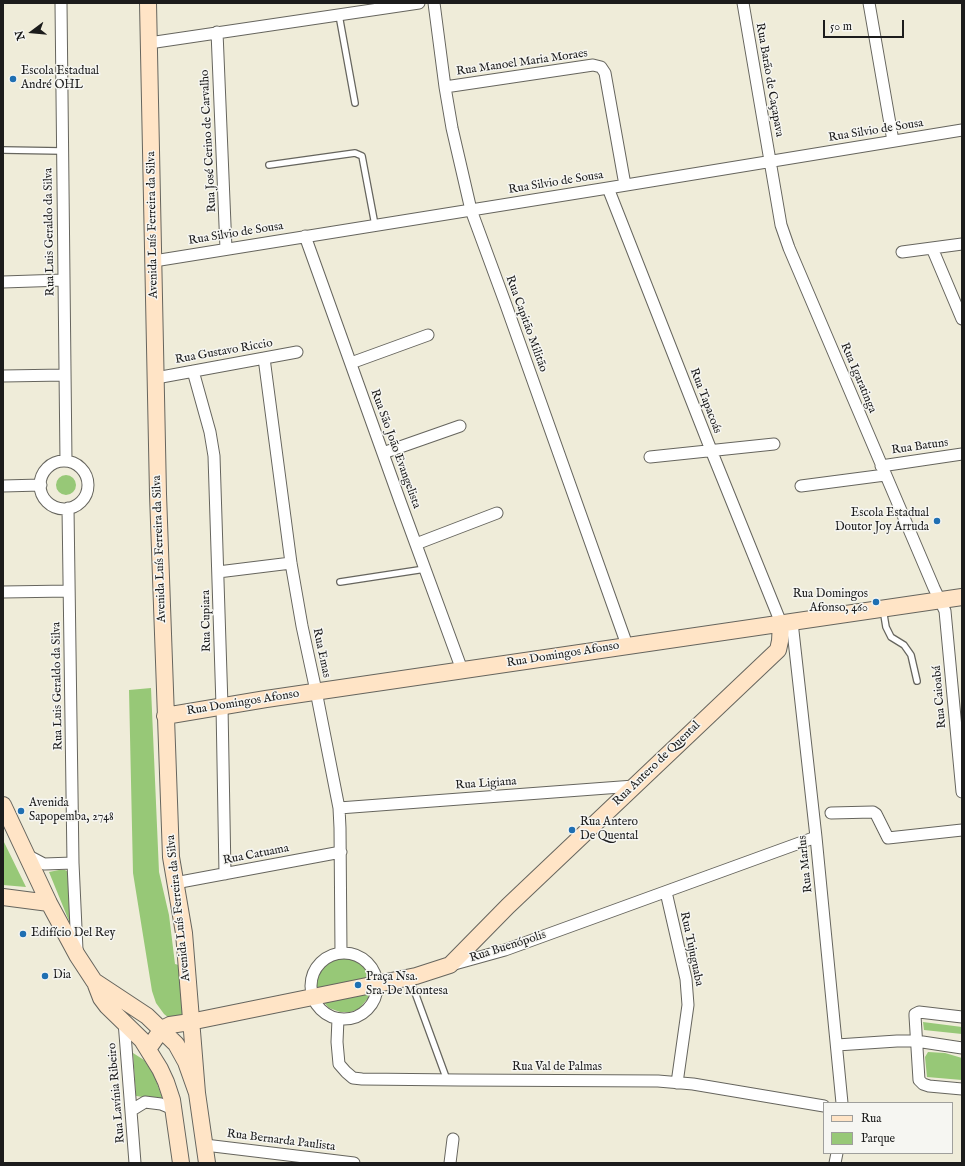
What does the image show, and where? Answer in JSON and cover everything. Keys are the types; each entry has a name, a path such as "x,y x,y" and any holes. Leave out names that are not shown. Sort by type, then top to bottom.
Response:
{"street":[{"name":"Rua Luis Geraldo da Silva","path":"61,3 66,461"},
{"name":"Avenida Luís Ferreira da Silva","path":"148,3 158,502 171,857 184,933 190,1022 197,1093"},
{"path":"149,43 419,3"},
{"name":"Rua Capitão Militão","path":"434,3 452,128 471,210 627,645"},
{"name":"Rua Barão de Caçapava","path":"743,3 770,161"},
{"path":"869,3 893,141"},
{"name":"Rua José Cerino de Carvalho","path":"217,32 226,249"},
{"name":"Rua Manoel Maria Moraes","path":"445,87 593,65 601,67 605,73 625,185"},
{"name":"Rua Silvio de Sousa","path":"154,261 962,130"},
{"name":"Rua Igaratinga","path":"770,161 781,225 789,248 940,600"},
{"name":"Rua Tapacoás","path":"608,188 711,450 786,623"},
{"name":"Rua São João Evangelista","path":"305,236 462,670"},
{"path":"902,252 962,244"},
{"path":"932,248 962,319"},
{"path":"3,282 63,280"},
{"path":"351,363 428,335"},
{"name":"Rua Gustavo Riccio","path":"156,378 297,352"},
{"name":"Rua Emas","path":"264,358 291,563 302,626 339,808 341,953"},
{"name":"Rua Cupiara","path":"193,371 210,432 214,456 222,706 225,874"},
{"path":"3,376 65,375"},
{"path":"383,453 460,426"},
{"path":"650,457 774,444"},
{"name":"Rua Batuns","path":"801,486 962,454"},
{"path":"66,461 79,466 87,477 88,491 80,503 68,508 60,508 52,505 46,500 42,493 42,477 45,470 51,465 66,461"},
{"path":"3,486 41,485"},
{"name":"Rua Luis Geraldo da Silva","path":"68,508 73,863 77,955"},
{"path":"416,544 497,513"},
{"path":"218,572 291,563"},
{"path":"3,592 69,591"},
{"name":"Rua Domingos Afonso","path":"165,716 316,691 962,597"},
{"name":"Rua Caioabá","path":"940,600 945,610 947,622 962,792"},
{"name":"Rua Antero de Quental","path":"450,965 508,906 634,786 732,698 778,650 786,623"},
{"name":"Rua Marlus","path":"786,623 816,837 842,1102"},
{"name":"Rua Ligiana","path":"339,808 634,786"},
{"path":"3,805 49,902 77,955 94,982 101,998 107,1006 142,1040 160,1069 166,1082 173,1109 181,1163"},
{"path":"832,813 873,812 876,814 888,838 962,830"},
{"name":"Rua Buenópolis","path":"162,1030 177,1031 182,1029 190,1022 409,977 505,950 816,837"},
{"name":"Rua Catuama","path":"175,883 340,852"},
{"path":"27,855 44,864 73,863"},
{"name":"Rua Tujuguaba","path":"666,892 687,986 688,1005 677,1083"},
{"path":"3,897 49,902"},
{"path":"341,953 352,954 361,958 369,965 374,974 376,984 375,996 369,1008 355,1018 346,1019 331,1017 319,1009 312,996 310,986 316,967 323,960 332,955 341,953"},
{"path":"94,982 147,1016 176,1044 186,1062 197,1093 208,1163"},
{"path":"962,1017 916,1013 915,1016 919,1080 929,1086 962,1089"},
{"name":"Rua Val de Palmas","path":"338,1019 337,1042 339,1064 353,1078 658,1081 693,1084 823,1106"},
{"name":"Rua Lavínia Ribeiro","path":"124,1021 135,1163"},
{"path":"148,1049 162,1030"},
{"path":"837,1045 916,1041 962,1048"},
{"path":"132,1110 145,1102 161,1104 173,1109"},
{"path":"450,1163 453,1139"},
{"name":"Rua Bernarda Paulista","path":"205,1145 354,1163"}],"lane":[{"path":"338,15 355,103"},
{"path":"3,150 62,151"},
{"path":"268,165 355,153 362,156 375,225"},
{"path":"340,582 425,569"},
{"path":"883,608 886,627 891,637 904,645 911,655 917,681"},
{"path":"409,977 447,1080"}],"green space":[{"path":"66,475 73,478 76,485 73,492 66,495 59,492 56,485 59,478"},
{"path":"151,688 159,872 169,915 175,964 182,966 187,1014 169,1018 156,1003 152,991 133,873 129,690"},
{"path":"3,840 26,887 3,885"},
{"path":"65,870 70,873 71,926 49,872"},
{"path":"343,957 356,960 366,967 372,978 316,990 316,979 320,971 331,961"},
{"path":"371,986 368,998 359,1009 350,1012 340,1012 329,1008 319,997"},
{"path":"923,1022 962,1027 962,1034 924,1030"},
{"path":"928,1052 945,1053 962,1058 962,1080 927,1077 925,1057"},
{"path":"133,1053 144,1060 154,1075 163,1100 136,1096"}],"place":[{"name":"Escola Estadual André OHL","path":"13,79"},
{"name":"Escola Estadual Doutor Joy Arruda","path":"937,521"},
{"name":"Rua Domingos Afonso, 460","path":"876,602"},
{"name":"Avenida Sapopemba, 2748","path":"21,811"},
{"name":"Rua Antero De Quental","path":"572,830"},
{"name":"Edifício Del Rey","path":"23,934"},
{"name":"Dia","path":"45,976"},
{"name":"Praça Nsa. Sra. De Montesa","path":"358,985"}]}
